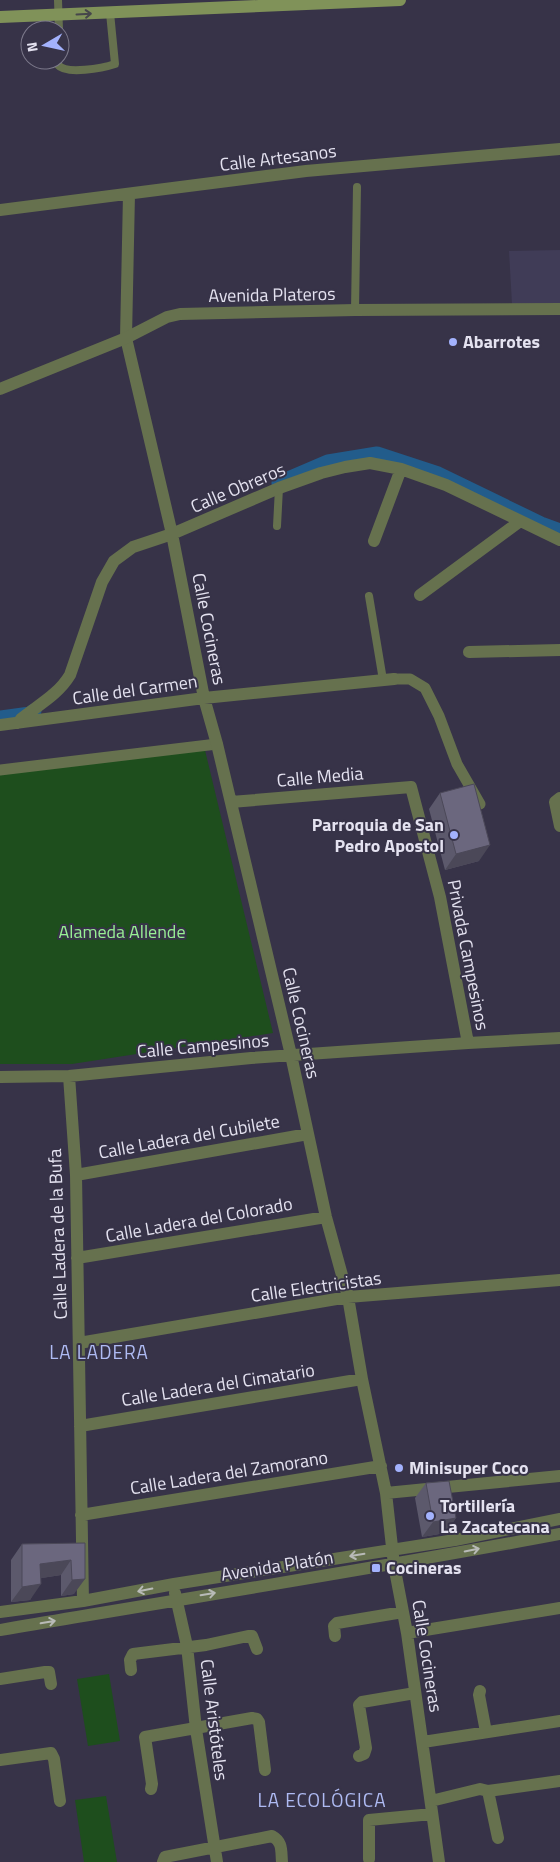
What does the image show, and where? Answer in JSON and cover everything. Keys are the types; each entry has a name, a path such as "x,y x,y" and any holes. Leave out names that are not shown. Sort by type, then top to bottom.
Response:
{"main road":[{"path":"155,10 171,0"},
{"path":"0,17 400,0"}],"street":[{"name":"Calle Artesanos","path":"0,210 306,171 560,149"},
{"name":"Calle Cocineras","path":"129,194 126,338 172,534 204,698 217,744 291,1055 326,1217 348,1297 362,1379 382,1466 394,1565 407,1633 439,1862"},
{"name":"Avenida Plateros","path":"0,388 126,338 167,317 180,314 355,310 560,309"},
{"name":"Calle Obreros","path":"18,723 54,695 64,685 70,675 102,582 114,561 133,547 172,534 279,488 345,467 370,463 402,470 446,485 519,522 560,540"},
{"path":"374,541 402,470"},
{"path":"420,595 519,522"},
{"path":"469,652 560,650"},
{"path":"388,680 410,679 425,688 439,716 457,764 480,804"},
{"name":"Calle del Carmen","path":"0,725 204,698 388,680"},
{"path":"0,770 217,744"},
{"name":"Calle Media","path":"231,802 411,787"},
{"name":"Privada Campesinos","path":"411,787 440,897 468,1043"},
{"path":"557,800 560,826"},
{"name":"Calle Campesinos","path":"0,1077 69,1076 291,1055 560,1038"},
{"name":"Calle Ladera de la Bufa","path":"69,1076 76,1175 83,1601"},
{"name":"Calle Ladera del Cubilete","path":"76,1175 308,1134"},
{"name":"Calle Ladera del Colorado","path":"77,1258 326,1217"},
{"name":"Calle Electricistas","path":"79,1343 348,1297 560,1280"},
{"name":"Calle Ladera del Cimatario","path":"80,1426 362,1379"},
{"name":"Calle Ladera del Zamorano","path":"82,1515 382,1466"},
{"path":"386,1493 560,1476"},
{"name":"Avenida Platón","path":"0,1612 83,1601 174,1584 455,1540 560,1519"},
{"name":"Avenida Platón","path":"0,1630 394,1565 560,1534"},
{"name":"Calle Aristóteles","path":"174,1584 187,1646 196,1729 217,1862"},
{"path":"407,1633 560,1608"},
{"path":"335,1636 334,1626 337,1623 403,1612"},
{"path":"131,1670 130,1660 133,1654 206,1645 252,1636 257,1649"},
{"path":"0,1679 49,1672 52,1684"},
{"path":"480,1691 486,1732"},
{"path":"359,1756 364,1754 366,1748 359,1705 362,1702 415,1693"},
{"path":"151,1789 152,1784 145,1737 252,1718 257,1719 259,1722 265,1770"},
{"path":"423,1742 560,1721"},
{"path":"0,1760 51,1753 54,1759 60,1801"},
{"path":"431,1801 480,1789 488,1791 560,1781"},
{"path":"488,1791 498,1838"},
{"path":"369,1860 369,1820 432,1814"},
{"path":"163,1862 166,1857 215,1849 272,1836 281,1844 282,1862"}],"lane":[{"path":"58,0 60,20"},
{"path":"70,70 105,67 115,64 110,12"},
{"path":"355,310 356,187"},
{"path":"277,526 279,488"},
{"path":"369,596 388,680"}],"shaded area":[{"path":"560,250 560,304 512,304 509,251"}],"green space":[{"name":"Alameda Allende","path":"204,746 273,1033 72,1064 0,1064 0,770"},
{"path":"109,1674 120,1741 88,1746 77,1679"},
{"path":"106,1796 117,1862 84,1862 75,1800"}],"building":[{"path":"474,784 490,845 456,854 440,793"},
{"path":"449,1481 456,1518 433,1522 426,1483"},
{"path":"85,1543 85,1579 72,1580 71,1560 40,1564 41,1584 22,1587 22,1544"}],"waterway":[{"path":"279,483 328,462 377,454 438,474 541,524 560,531"},
{"path":"0,718 30,714 34,711"}],"place":[{"name":"Abarrotes","path":"453,342"},
{"name":"Parroquia de San Pedro Apostol","path":"454,835"},
{"name":"Minisuper Coco","path":"399,1468"},
{"name":"Tortillería La Zacatecana","path":"430,1516"},
{"name":"Cocineras","path":"376,1568"}],"district":[{"name":"LA LADERA","path":"99,1352"},
{"name":"LA ECOLÓGICA","path":"322,1800"}]}
